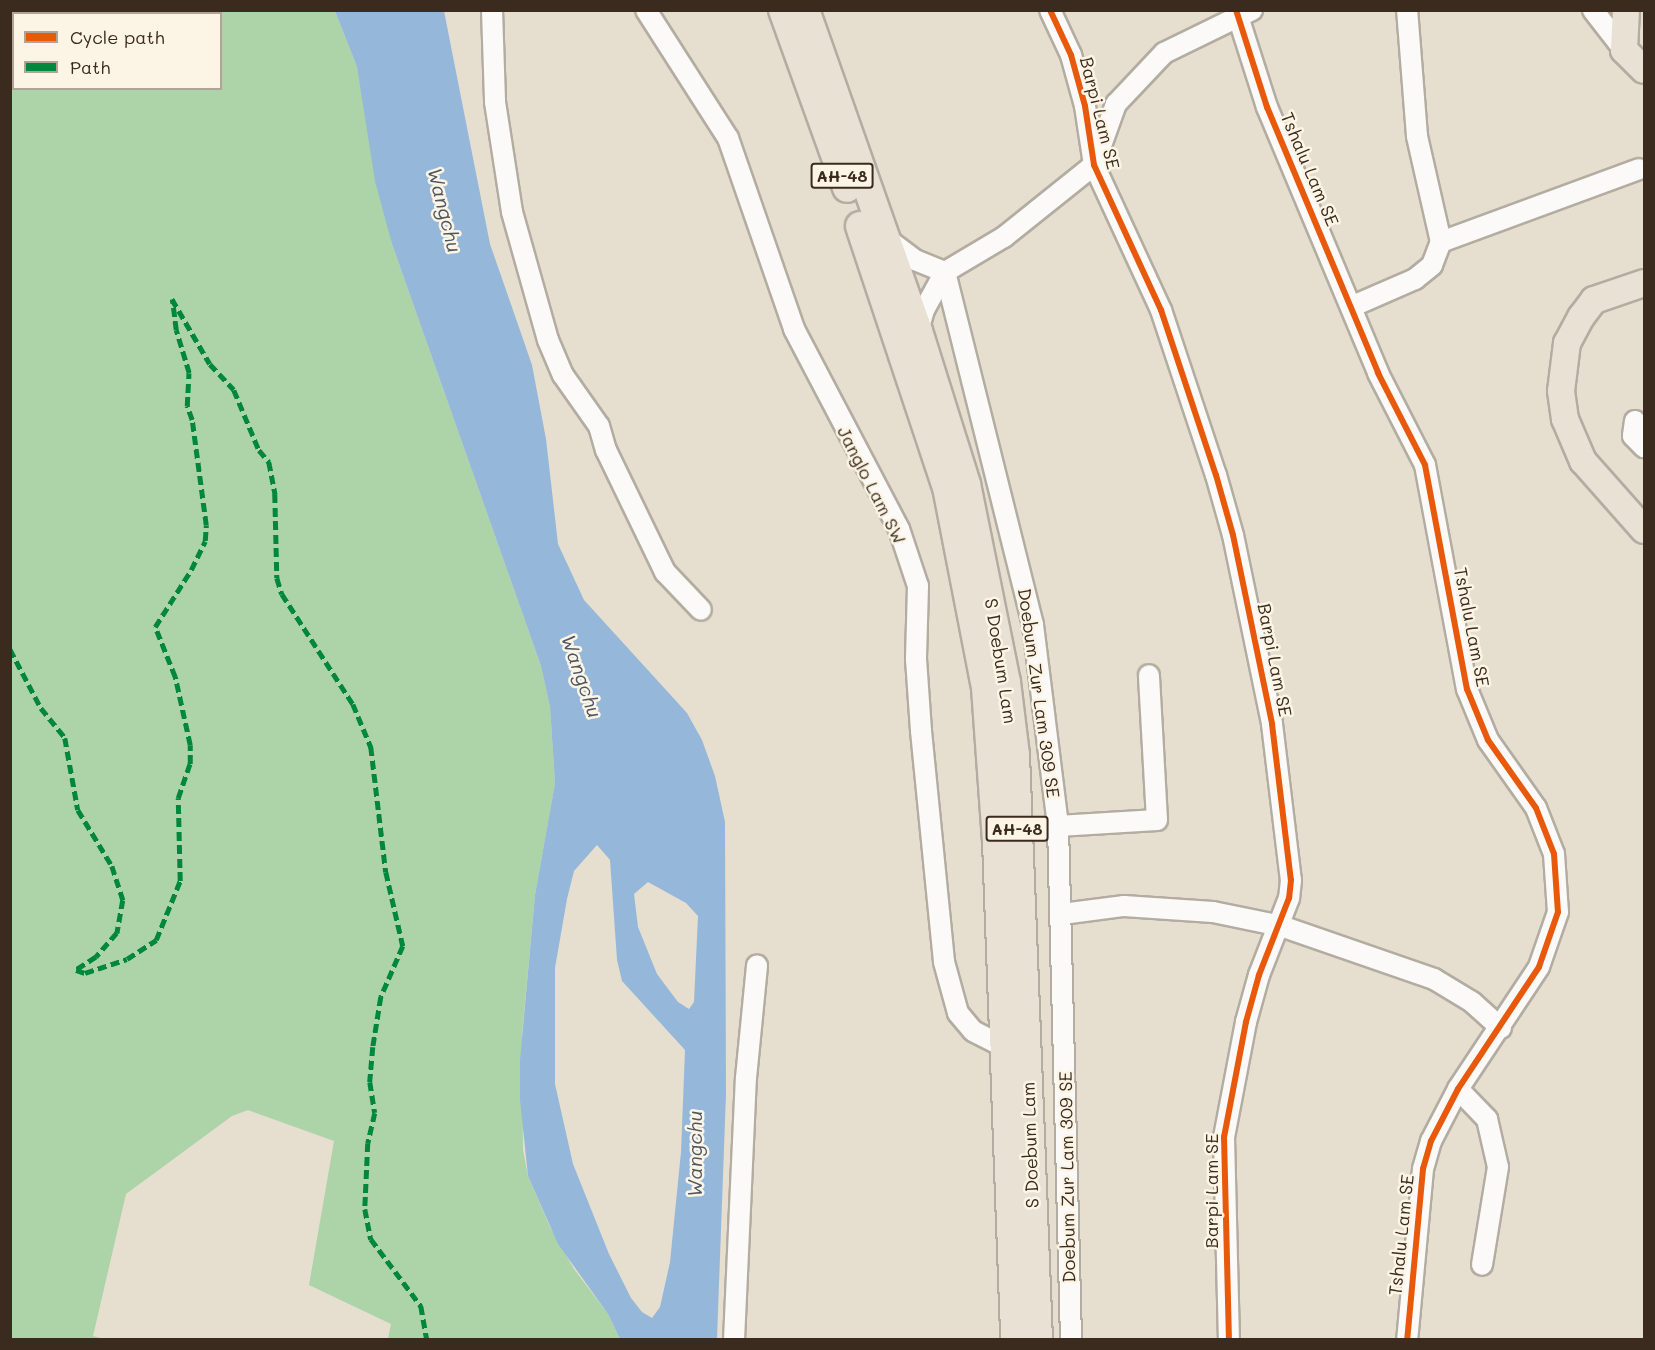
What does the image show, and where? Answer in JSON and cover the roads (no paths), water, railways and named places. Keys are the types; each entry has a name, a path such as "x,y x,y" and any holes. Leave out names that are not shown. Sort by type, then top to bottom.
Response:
{"highway":[{"name":"S Doebum Lam","path":"783,10 947,488 986,688 997,841 1015,1340"},
{"name":"S Doebum Lam","path":"805,10 918,331 966,484 1006,682 1015,755 1038,1340"}],"main road":[{"path":"1626,10 1624,50 1644,70"},
{"path":"1644,283 1594,300 1581,317 1567,343 1561,392 1565,418 1583,461 1644,530"}],"street":[{"path":"492,10 495,102 512,212 548,340 563,375 599,426 606,450 665,572 701,610"},
{"name":"Janglo Lam SW","path":"646,10 728,138 794,329 899,529 918,586 916,659 944,962 958,1012 973,1031 1005,1047"},
{"name":"Barpi Lam SE","path":"1050,10 1074,65 1094,165 1161,310 1233,534 1272,724 1291,880 1281,926 1259,975 1246,1022 1224,1137 1229,1340"},
{"path":"1353,306 1416,279 1432,265 1441,242 1417,136 1407,10"},
{"path":"1593,10 1624,50"},
{"path":"918,331 924,309 945,272 1004,237 1094,165 1110,115 1128,89 1164,53 1242,13"},
{"name":"Tshalu Lam SE","path":"1242,13 1267,107 1353,306 1378,373 1425,465 1467,689 1488,740 1536,808 1554,854 1557,912 1539,966 1501,1028 1458,1089 1431,1141 1423,1169 1407,1340"},
{"path":"1441,242 1639,169"},
{"path":"885,237 915,260 945,272"},
{"name":"Doebum Zur Lam 309 SE","path":"945,272 1033,625 1058,826 1071,1340"},
{"path":"1635,420 1634,436 1644,447"},
{"path":"1058,826 1157,820 1149,675"},
{"path":"1062,914 1124,906 1213,912 1281,926 1434,978 1472,1002 1501,1028"},
{"path":"734,1340 746,1078 757,966"},
{"path":"1458,1089 1487,1119 1498,1167 1482,1265"}],"water":[{"name":"Wangchu","path":"335,11 444,11 490,244 532,365 546,439 558,544 584,600 687,713 702,740 715,776 725,822 726,1094 717,1339 620,1339 608,1314 558,1244 528,1176 520,1100 520,1060 535,895 555,783 550,707 541,666 392,244 375,181 357,67","holes":["597,845 610,860 617,960 622,981 685,1050 681,1152 670,1262 660,1307 652,1318 642,1312 631,1298 609,1254 573,1164 555,1084 555,968 567,899 574,871","648,882 686,903 698,916 694,1002 689,1009 678,1002 657,974 638,927 634,894"]}]}
